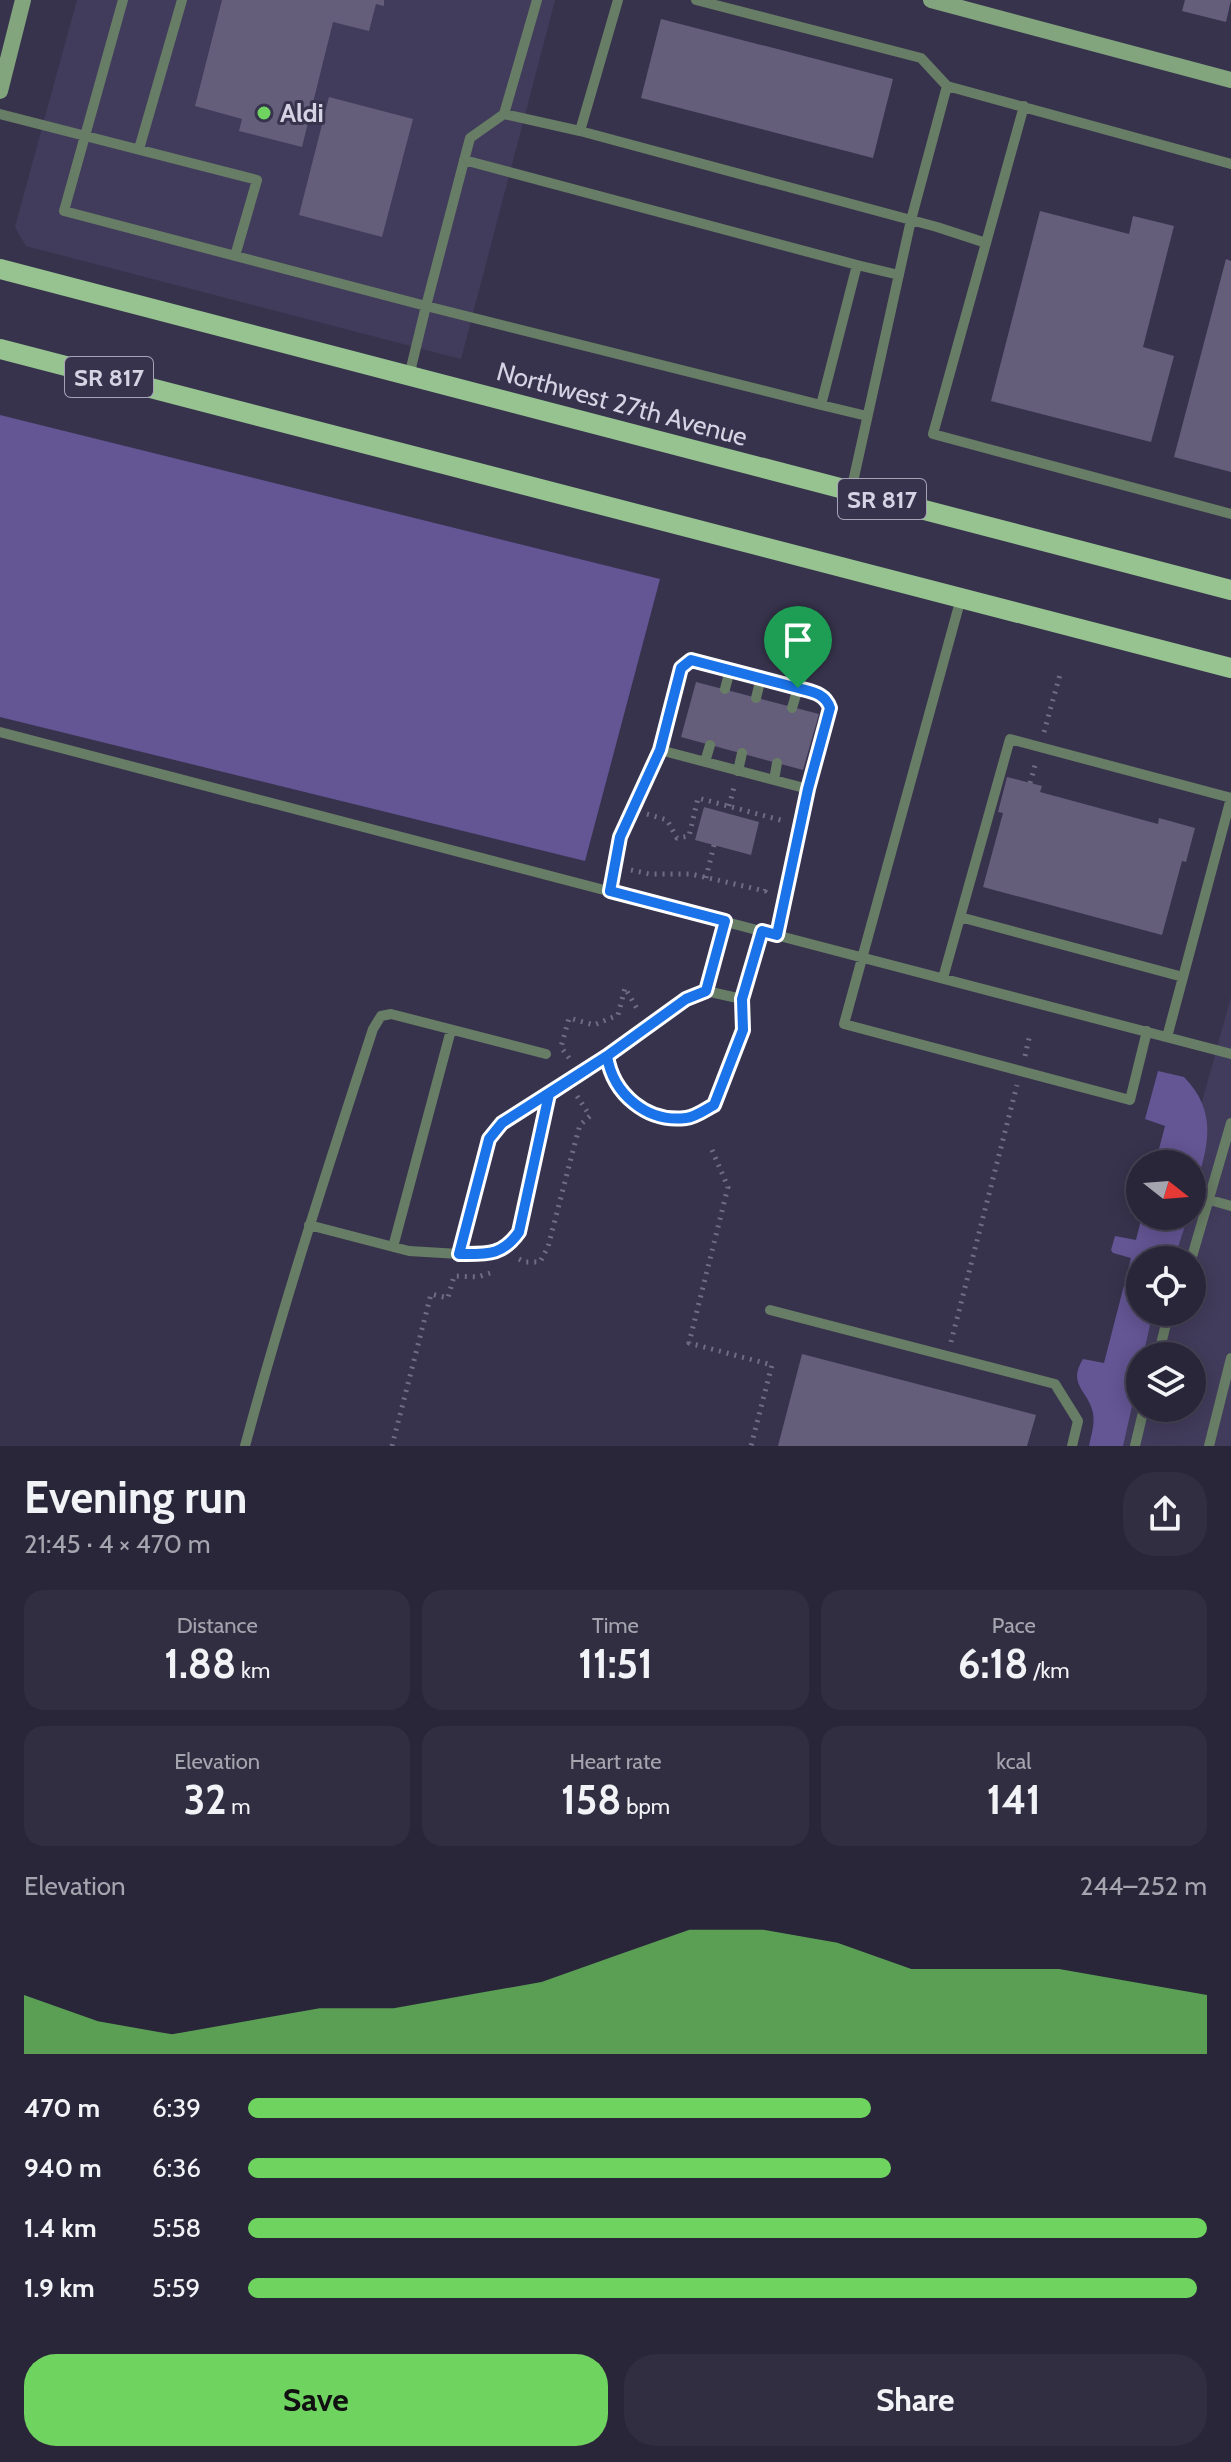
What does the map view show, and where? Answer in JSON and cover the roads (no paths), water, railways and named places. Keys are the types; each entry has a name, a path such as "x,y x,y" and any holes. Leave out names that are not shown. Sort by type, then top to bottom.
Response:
{"main road":[{"name":"Northwest 27th Avenue","path":"0,269 1231,590"},
{"name":"SR 817","path":"0,349 1231,668"}],"street":[{"path":"0,91 23,0"},
{"path":"931,0 1231,80"}],"lane":[{"path":"123,0 64,211 426,306 867,416"},
{"path":"139,149 182,0"},
{"path":"409,376 470,138 504,114 537,0"},
{"path":"580,131 618,0"},
{"path":"696,0 921,58 947,86 1231,164"},
{"path":"851,491 911,220 947,86"},
{"path":"1024,106 933,434 1231,514"},
{"path":"0,114 257,180 235,256"},
{"path":"504,114 580,131 986,243"},
{"path":"464,160 899,275"},
{"path":"821,405 857,265"},
{"path":"961,598 844,1024 1130,1100 1147,1031"},
{"path":"610,891 620,837 660,750 681,668 691,660 761,678 820,694 830,708 808,789 777,935"},
{"path":"725,689 730,670"},
{"path":"756,698 761,678"},
{"path":"792,708 798,688"},
{"path":"0,732 1231,1054"},
{"path":"943,978 1010,739 1231,798 1167,1037"},
{"path":"705,762 710,745"},
{"path":"660,750 808,789"},
{"path":"738,771 742,753"},
{"path":"774,780 777,763"},
{"path":"960,917 1183,977"},
{"path":"706,991 725,921"},
{"path":"607,1056 609,1070 629,1101 658,1118 689,1118 714,1105 743,1030 742,999 762,931"},
{"path":"459,1254 489,1139 502,1123 607,1056 686,999 706,991 742,999"},
{"path":"245,1446 309,1225 373,1029 381,1016 391,1014 546,1054"},
{"path":"393,1247 451,1030"},
{"path":"309,1225 409,1251 490,1254 510,1245 519,1232 549,1094"},
{"path":"1195,1246 1231,1123"},
{"path":"1210,1200 1231,1206"},
{"path":"770,1310 1055,1384 1078,1421 1072,1446"},
{"path":"1209,1446 1231,1358"},
{"path":"1135,1446 1141,1422"}],"place":[{"name":"Aldi","path":"264,113"}]}
